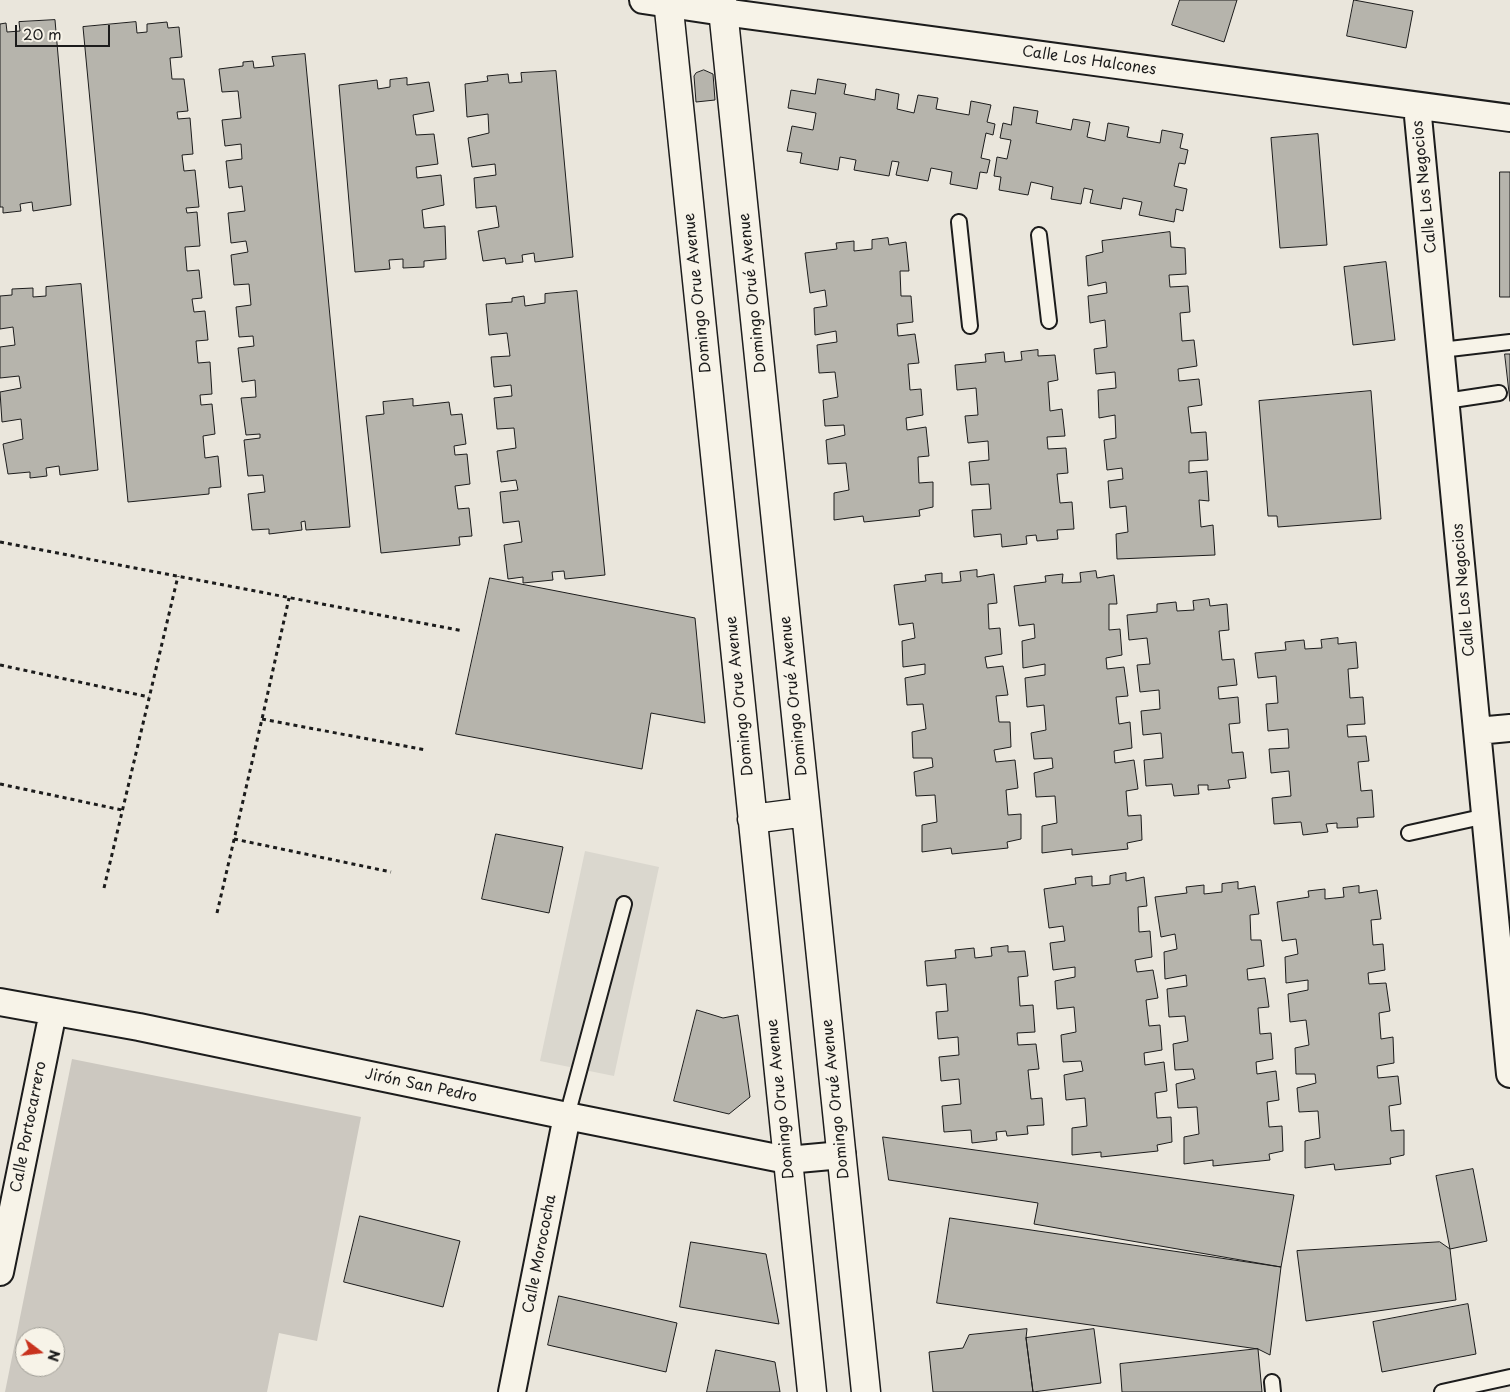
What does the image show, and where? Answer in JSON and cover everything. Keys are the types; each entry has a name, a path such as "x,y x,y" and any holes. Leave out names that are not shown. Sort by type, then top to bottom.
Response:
{"main road":[{"name":"Domingo Orue Avenue","path":"660,2 752,818 812,1392"},
{"name":"Domingo Orué Avenue","path":"723,6 866,1392"},
{"path":"752,818 806,812"}],"street":[{"name":"Calle Los Halcones","path":"660,2 723,6 1510,118"},
{"name":"Calle Los Negocios","path":"1417,106 1510,1074"},
{"path":"1477,731 1510,728"},
{"name":"Jirón San Pedro","path":"0,1002 139,1027 787,1160 842,1155"},
{"name":"Calle Portocarrero","path":"0,1272 53,1012"},
{"name":"Calle Morococha","path":"512,1392 568,1116"}],"lane":[{"path":"959,222 970,326"},
{"path":"1040,235 1049,321"},
{"path":"1441,350 1510,342"},
{"path":"1446,401 1499,394"},
{"path":"1409,834 1486,816"},
{"path":"568,1116 624,904"},
{"path":"1442,1392 1510,1378"}],"path":[{"path":"0,542 463,631"},
{"path":"104,888 178,576"},
{"path":"217,913 289,598"},
{"path":"0,666 149,697"},
{"path":"262,719 426,750"},
{"path":"0,784 122,810"},
{"path":"234,839 391,872"}],"shaded area":[{"path":"585,851 659,867 614,1076 540,1061"},
{"path":"72,1059 361,1117 317,1341 279,1333 267,1392 5,1392 15,1342 15,1377 65,1377 65,1327 18,1327"}],"building":[{"path":"1180,0 1237,0 1224,42 1172,25"},
{"path":"1354,0 1413,11 1406,48 1347,36"},
{"path":"55,20 71,205 33,211 32,202 20,204 21,211 3,213 3,207 0,207 0,24 6,23 7,32 20,31 19,22"},
{"path":"136,22 137,33 147,32 147,24 167,22 168,28 179,27 182,57 170,58 172,79 184,79 188,111 177,112 178,119 190,118 193,154 182,155 184,171 195,170 199,207 186,208 187,213 197,212 200,246 185,247 187,271 199,270 202,298 192,299 194,312 205,311 208,340 196,341 198,363 210,362 212,394 200,395 201,405 212,404 215,434 203,436 205,458 218,456 221,487 209,488 209,494 128,502 83,27"},
{"path":"305,54 350,527 306,530 305,521 301,522 302,530 269,534 269,529 252,530 248,494 265,492 263,475 248,476 244,440 260,438 260,434 246,435 241,398 256,397 255,380 242,382 238,348 254,346 253,336 239,337 236,307 251,305 249,284 234,285 231,255 248,252 246,241 231,243 228,213 245,211 242,186 229,188 226,161 242,159 241,144 225,146 222,120 241,118 238,91 222,92 219,69 243,66 243,62 253,61 254,68 274,66 272,57"},
{"path":"704,70 713,74 715,100 696,102 694,76 696,73"},
{"path":"556,71 573,257 535,262 534,253 522,255 523,262 506,264 505,258 483,261 478,231 499,227 496,206 476,208 474,178 496,175 495,164 472,167 468,138 489,133 488,114 467,117 465,84 488,81 487,76 508,74 509,83 522,82 521,73"},
{"path":"407,78 407,85 429,82 434,111 413,115 416,135 434,134 438,164 416,167 417,178 441,175 444,205 422,210 424,228 445,226 446,259 424,261 424,267 403,268 403,259 389,260 390,269 355,272 339,85 377,80 378,89 390,87 390,80"},
{"path":"818,79 846,84 844,94 875,100 876,89 899,94 897,109 914,113 918,95 938,98 936,109 969,115 971,101 991,105 987,122 995,124 993,135 986,133 981,158 990,160 987,173 980,172 977,189 950,184 952,172 931,168 928,181 896,175 899,162 892,161 889,176 854,170 856,160 840,157 838,170 800,163 802,153 787,151 792,126 813,130 816,113 788,108 791,90 815,94"},
{"path":"1014,107 1038,111 1036,123 1071,130 1073,119 1090,122 1087,137 1105,141 1108,123 1129,127 1127,137 1160,143 1162,130 1183,134 1180,148 1188,150 1185,164 1179,163 1174,186 1187,189 1183,211 1176,209 1174,222 1139,215 1142,202 1123,198 1121,209 1090,203 1093,190 1084,188 1081,204 1051,199 1053,187 1031,182 1028,195 999,190 1001,177 994,176 997,157 1007,159 1011,140 1000,138 1003,123 1011,125"},
{"path":"1318,134 1327,245 1280,248 1271,138"},
{"path":"1500,172 1510,172 1510,297 1500,297"},
{"path":"1170,232 1171,247 1185,248 1186,274 1169,275 1170,287 1188,286 1190,312 1180,313 1182,341 1194,340 1197,366 1178,369 1179,381 1199,379 1202,405 1188,407 1191,433 1206,432 1208,460 1189,461 1189,473 1207,471 1209,501 1199,500 1201,527 1213,525 1215,555 1117,559 1116,534 1128,532 1126,506 1110,508 1108,481 1123,479 1122,468 1107,470 1104,440 1116,438 1115,415 1099,418 1098,390 1116,388 1115,372 1096,374 1094,349 1107,347 1105,320 1090,323 1088,296 1107,293 1106,282 1088,286 1086,256 1103,252 1102,241"},
{"path":"888,238 889,245 906,242 909,271 900,271 901,296 911,296 913,322 897,324 898,336 915,334 919,363 908,364 910,390 921,389 923,415 906,418 907,430 926,427 929,456 918,457 919,483 933,482 933,507 919,510 920,516 864,522 863,516 834,520 834,493 849,490 846,463 828,464 826,440 845,435 844,425 825,426 823,400 838,397 835,372 819,373 817,345 837,342 836,331 815,335 814,308 827,306 825,290 810,293 805,253 837,249 836,243 854,241 854,251 872,249 872,240"},
{"path":"1386,262 1395,340 1353,345 1344,267"},
{"path":"81,284 98,470 60,475 59,466 46,468 47,476 30,478 30,472 8,474 3,444 23,439 21,419 2,422 0,392 21,388 19,376 0,378 0,347 15,345 13,327 0,329 0,296 12,295 12,289 33,288 33,297 46,296 46,287"},
{"path":"577,291 605,575 565,579 564,571 552,572 553,580 523,583 523,577 508,579 504,545 522,542 519,521 503,523 500,492 518,490 516,480 501,482 497,451 516,448 514,428 497,429 494,398 512,396 511,385 494,387 491,357 510,356 507,333 489,335 486,304 512,302 512,298 524,296 525,306 545,303 545,294"},
{"path":"1038,350 1038,356 1055,355 1058,380 1048,382 1050,411 1062,409 1065,436 1047,437 1048,449 1066,448 1068,473 1057,474 1060,503 1072,502 1074,529 1057,530 1058,539 1037,541 1036,535 1026,536 1027,544 1002,547 1001,534 974,537 972,510 991,509 989,484 971,485 969,462 989,460 988,441 968,443 965,416 978,415 976,388 957,390 955,365 986,362 985,354 1004,352 1005,362 1022,360 1021,352"},
{"path":"1505,354 1510,354 1510,401"},
{"path":"1371,391 1381,519 1278,527 1277,516 1268,516 1259,401"},
{"path":"413,399 413,406 449,402 451,415 462,414 466,444 454,446 455,455 467,454 470,484 455,486 458,509 469,508 472,536 459,537 460,545 381,553 366,416 384,414 383,402"},
{"path":"977,570 977,577 994,574 997,603 988,604 989,629 1000,628 1002,654 985,657 987,668 1003,666 1008,695 996,696 999,722 1010,722 1011,747 994,750 996,762 1015,760 1018,788 1006,790 1008,815 1021,814 1021,839 1007,842 1008,848 952,854 951,848 922,852 922,825 937,822 935,795 916,796 914,772 933,767 932,758 913,758 912,732 926,729 923,704 907,705 905,678 925,674 925,664 903,667 902,641 915,638 913,623 899,625 894,585 926,581 925,575 942,573 942,583 961,581 960,572"},
{"path":"1096,571 1097,578 1114,575 1117,604 1109,604 1109,630 1120,629 1122,655 1106,658 1107,669 1124,667 1128,696 1116,697 1119,724 1130,722 1132,748 1114,751 1115,763 1134,760 1138,789 1126,791 1128,816 1141,815 1142,840 1127,843 1128,849 1072,855 1072,849 1042,853 1042,826 1057,823 1055,796 1036,797 1034,773 1053,768 1052,758 1034,759 1031,733 1046,730 1044,705 1027,707 1025,678 1045,675 1045,664 1023,668 1022,641 1035,638 1034,624 1019,626 1014,586 1046,582 1045,576 1063,574 1062,583 1081,582 1080,573"},
{"path":"490,578 695,618 705,723 651,713 642,769 456,734"},
{"path":"1209,599 1210,606 1227,604 1229,630 1219,631 1222,660 1234,659 1237,685 1218,687 1219,699 1238,697 1240,723 1229,724 1232,753 1243,752 1246,778 1228,780 1230,788 1208,790 1208,785 1198,785 1199,794 1174,796 1172,784 1146,786 1144,760 1163,758 1161,733 1143,735 1141,711 1160,709 1159,690 1140,692 1137,665 1150,664 1147,638 1129,640 1127,615 1157,612 1157,604 1176,602 1177,611 1194,610 1193,601"},
{"path":"1338,638 1338,644 1356,642 1358,668 1348,669 1350,698 1363,697 1365,724 1347,725 1348,737 1366,736 1369,761 1358,762 1361,791 1372,790 1374,817 1357,818 1358,827 1337,828 1337,823 1326,824 1328,832 1303,835 1301,822 1274,824 1272,798 1291,796 1289,771 1271,773 1269,749 1289,748 1288,729 1268,731 1266,704 1278,703 1276,676 1258,678 1255,653 1286,650 1285,642 1304,640 1305,649 1322,648 1321,640"},
{"path":"496,834 563,847 549,913 482,899"},
{"path":"1126,873 1126,881 1144,877 1147,906 1138,907 1139,932 1150,931 1152,957 1135,960 1137,972 1153,970 1158,998 1146,1000 1149,1026 1160,1025 1162,1050 1144,1053 1145,1065 1164,1062 1167,1091 1155,1093 1157,1118 1171,1117 1172,1142 1157,1145 1158,1151 1101,1157 1101,1152 1072,1155 1072,1128 1087,1126 1085,1098 1066,1100 1064,1075 1083,1071 1081,1061 1063,1062 1061,1035 1076,1032 1074,1007 1057,1009 1055,981 1075,977 1075,967 1053,970 1050,943 1065,941 1063,926 1049,928 1044,889 1076,884 1075,878 1092,876 1092,886 1110,884 1110,876"},
{"path":"1238,882 1238,889 1255,886 1259,914 1250,915 1251,940 1261,940 1264,966 1247,969 1248,980 1265,978 1269,1007 1258,1008 1260,1034 1271,1033 1273,1059 1256,1062 1257,1074 1276,1071 1279,1100 1267,1102 1269,1127 1282,1126 1283,1151 1269,1154 1270,1160 1213,1166 1213,1160 1184,1164 1184,1137 1199,1134 1197,1107 1178,1108 1176,1084 1195,1079 1193,1069 1175,1070 1173,1044 1188,1041 1185,1016 1169,1017 1167,989 1187,986 1186,975 1165,979 1164,952 1177,949 1175,934 1161,937 1155,897 1187,893 1186,887 1204,885 1204,894 1222,892 1222,884"},
{"path":"1359,886 1359,893 1377,890 1381,919 1371,920 1373,945 1383,944 1385,970 1368,973 1369,984 1386,983 1390,1011 1379,1013 1381,1039 1393,1037 1394,1063 1377,1066 1378,1078 1398,1076 1401,1104 1389,1106 1391,1131 1404,1130 1404,1155 1390,1158 1391,1164 1335,1170 1334,1164 1305,1168 1305,1141 1320,1138 1318,1111 1299,1112 1297,1088 1316,1083 1315,1074 1296,1074 1295,1048 1309,1045 1306,1020 1290,1022 1288,994 1308,990 1308,980 1286,983 1285,957 1298,954 1296,939 1282,941 1277,902 1309,897 1308,891 1325,889 1325,899 1344,897 1343,888"},
{"path":"1008,946 1008,952 1025,951 1028,976 1018,977 1020,1006 1033,1005 1035,1032 1017,1033 1018,1045 1036,1044 1039,1069 1028,1070 1031,1099 1042,1098 1044,1125 1027,1126 1028,1134 1007,1136 1006,1131 996,1132 997,1140 972,1143 971,1130 944,1132 942,1106 961,1104 959,1079 941,1081 939,1057 959,1055 958,1037 938,1039 936,1012 948,1011 946,984 927,986 925,961 956,958 955,950 974,948 975,958 992,956 991,948"},
{"path":"697,1010 723,1018 738,1015 750,1097 729,1114 674,1101"},
{"path":"883,1137 1294,1195 1281,1267 1034,1224 1038,1203 889,1180"},
{"path":"1473,1169 1487,1241 1450,1249 1436,1176"},
{"path":"360,1216 460,1241 443,1307 344,1282"},
{"path":"950,1218 1281,1267 1270,1355 1258,1349 937,1303"},
{"path":"691,1242 766,1254 779,1324 680,1307"},
{"path":"1440,1242 1450,1249 1456,1300 1306,1321 1297,1251"},
{"path":"559,1296 677,1323 666,1372 548,1345"},
{"path":"1468,1304 1476,1354 1382,1372 1373,1322"},
{"path":"1027,1329 1026,1338 1033,1392 933,1392 929,1352 963,1348 969,1335"},
{"path":"1094,1329 1101,1383 1033,1392 1026,1338"},
{"path":"1258,1349 1262,1392 1122,1392 1120,1364"},
{"path":"716,1350 775,1362 780,1392 707,1392"}]}
